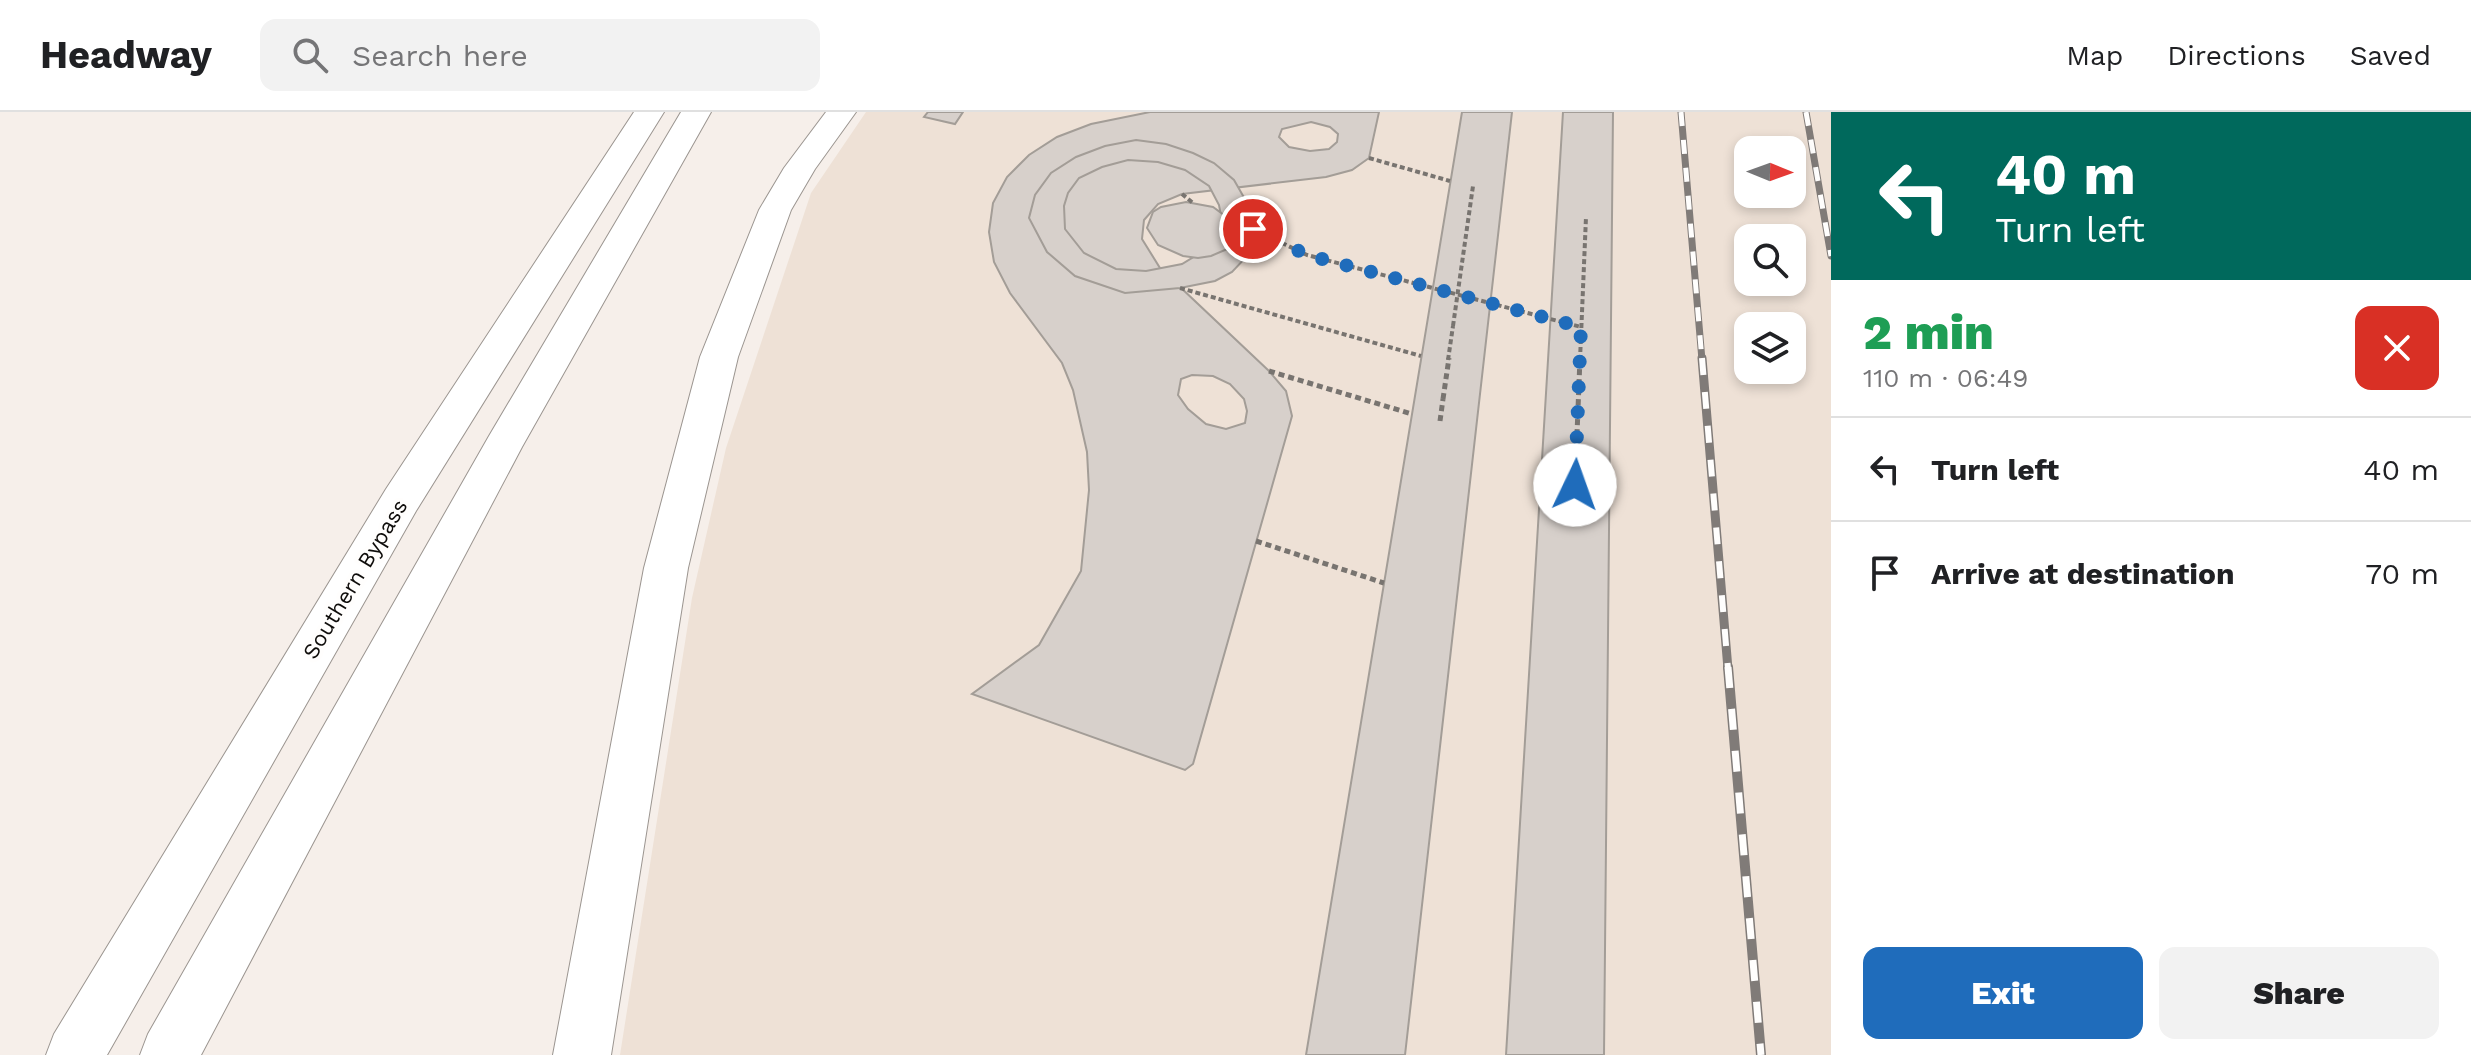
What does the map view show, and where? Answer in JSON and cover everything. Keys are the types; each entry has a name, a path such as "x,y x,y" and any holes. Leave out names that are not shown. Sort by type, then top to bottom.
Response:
{"main road":[{"name":"Southern Bypass","path":"75,1055 401,500 649,112"},
{"path":"169,1055 503,446 696,112"},
{"path":"582,1055 666,568 719,357 775,210 800,168 841,112"}],"path":[{"path":"1369,158 1450,181"},
{"path":"1440,421 1473,186"},
{"path":"1182,194 1193,203"},
{"path":"1575,485 1586,217"},
{"path":"1253,229 1307,255 1581,327"},
{"path":"1180,288 1421,356"},
{"path":"1269,371 1412,414"},
{"path":"1256,541 1384,583"}],"shaded area":[{"path":"866,112 1831,112 1831,1055 620,1055 692,598 726,448 811,193"}],"building":[{"path":"928,112 963,112 955,124 924,117"},
{"path":"1150,112 1379,112 1369,158 1352,170 1326,177 1182,194 1158,204 1144,220 1142,239 1160,268 1269,371 1286,391 1292,416 1193,764 1185,770 972,694 1039,645 1081,571 1089,490 1087,452 1073,390 1062,363 1010,293 994,262 989,232 993,203 1007,177 1029,155 1057,137 1091,124","holes":["1311,122 1330,127 1338,134 1337,142 1329,149 1310,151 1289,147 1279,137 1282,129","1192,375 1213,376 1230,384 1244,399 1247,411 1245,423 1226,429 1206,424 1188,409 1178,395 1181,379"]},
{"path":"1462,112 1512,112 1405,1055 1306,1055"},
{"path":"1563,112 1613,112 1604,1055 1506,1055"},
{"path":"1136,140 1166,144 1214,163 1234,180 1250,208 1254,235 1249,254 1232,272 1215,281 1180,288 1125,293 1075,276 1047,252 1029,218 1035,195 1051,173 1076,157 1105,146","holes":["1128,160 1158,162 1185,170 1209,186 1219,205 1223,226 1210,247 1182,264 1146,271 1116,269 1084,253 1065,229 1064,206 1068,193 1079,178"]},
{"path":"1186,202 1213,207 1232,221 1237,230 1232,247 1198,258 1183,256 1158,245 1147,228 1153,212 1161,207"}],"railway":[{"path":"1681,112 1702,360"},
{"path":"1806,112 1831,256"},
{"path":"1702,358 1728,669"},
{"path":"1728,667 1761,1055"}],"route":[{"path":"1253,229 1307,255 1581,327 1575,485"}]}
